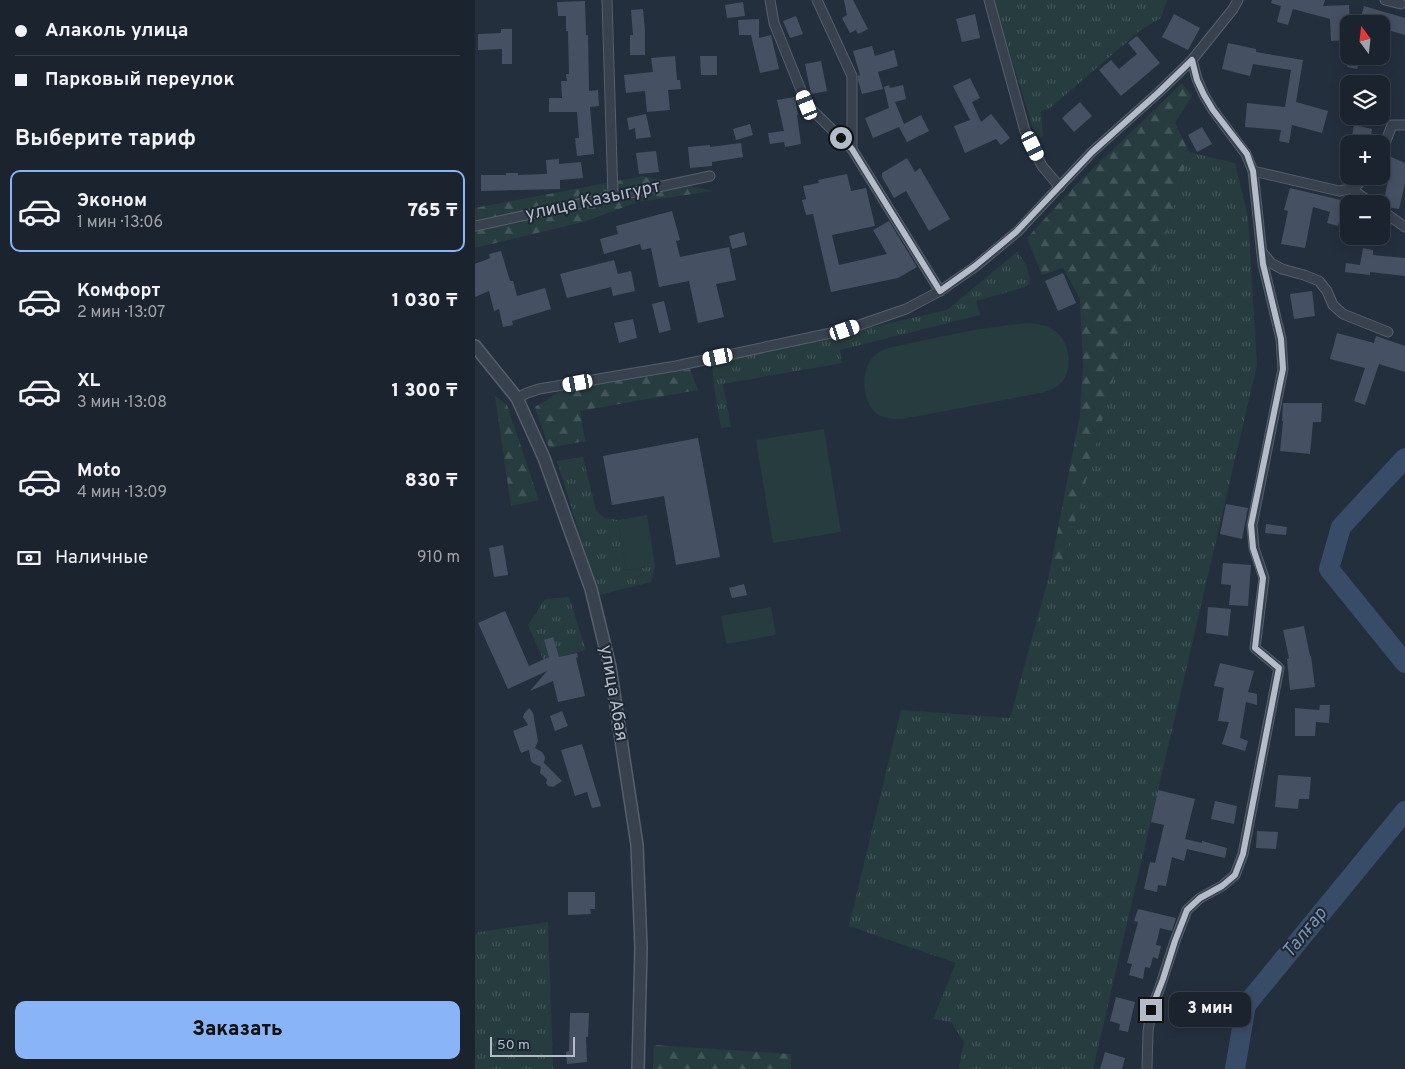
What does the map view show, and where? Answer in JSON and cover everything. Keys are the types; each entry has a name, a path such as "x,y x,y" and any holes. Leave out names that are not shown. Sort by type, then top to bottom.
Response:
{"street":[{"path":"607,0 613,197"},
{"path":"770,0 774,23 807,105 852,149 940,291"},
{"path":"817,0 851,76 852,149"},
{"path":"989,0 1025,131 1042,166 1060,187"},
{"path":"517,398 539,389 676,366 845,330 906,309 940,291 975,266 1016,232 1092,152 1192,60 1233,9 1238,0"},
{"path":"1385,0 1401,4"},
{"path":"1147,1069 1148,1032 1151,1010 1187,910 1200,898 1222,886 1235,875 1243,854 1279,668 1255,648 1263,578 1253,548 1251,525 1283,369 1281,339 1263,264 1253,171 1247,154 1213,110 1204,95 1197,80 1192,60"},
{"path":"1388,135 1392,124 1405,125"},
{"path":"1253,171 1339,191 1352,189 1357,185"},
{"name":"улица Казыгурт","path":"475,226 710,176"},
{"path":"1352,189 1360,195"},
{"path":"1390,216 1405,227"},
{"path":"1261,251 1271,263 1282,269 1319,281 1327,291 1333,305 1343,314 1388,332"},
{"name":"улица Абая","path":"475,346 517,398 544,458 591,590 610,667 637,845 641,948 638,1069"}],"green space":[{"path":"994,0 1167,0 1161,18 1142,29 1050,108 1041,111 1043,136 1040,138 1033,129"},
{"path":"1182,83 1192,96 1175,123 1189,152 1162,249 1117,366 1063,566 1048,580 1080,415 1083,367 1080,299 1063,268 1042,275 1027,238 1075,186"},
{"path":"1189,152 1235,163 1248,218 1257,365 1093,1069 959,1069 964,1042 951,1022 933,1019 956,963 849,926 901,710 1010,718 1048,580 1063,566 1117,366 1162,249"},
{"path":"643,176 713,191 638,202 583,222 475,248 475,208"},
{"path":"1017,252 1027,266 1030,284 976,301 980,315 840,350 842,363 723,384 731,427 721,428 712,364 947,310"},
{"path":"1029,323 1039,324 1052,329 1060,336 1067,348 1069,356 1068,371 1061,383 1052,389 1036,394 902,419 892,419 876,413 867,400 864,382 865,373 873,357 883,350 958,333"},
{"path":"690,369 698,390 580,411 585,441 549,448 535,407 568,387"},
{"path":"495,396 507,405 539,500 511,506"},
{"path":"824,429 841,532 773,543 756,440"},
{"path":"583,457 596,510 604,518 618,520 626,570 655,566 651,582 599,595 557,461"},
{"path":"647,515 655,566 626,570 618,520"},
{"path":"569,597 586,650 548,660 543,659 528,625 545,599"},
{"path":"771,607 776,635 726,644 721,616"},
{"path":"548,922 553,1069 475,1069 475,935 479,932"},
{"path":"654,1045 791,1054 791,1069 653,1069"}],"building":[{"path":"844,0 853,0 868,29 858,34 856,30 850,33 842,18 847,15"},
{"path":"1272,0 1325,0 1323,6 1349,5 1350,15 1340,15 1340,40 1331,41 1330,19 1293,9 1288,25 1277,22 1281,6 1271,3"},
{"path":"585,1 589,91 598,90 599,106 590,107 594,154 577,156 575,138 579,138 577,112 549,112 549,98 562,98 561,81 567,81 566,74 569,74 566,16 558,16 557,2"},
{"path":"743,2 745,16 727,18 725,5"},
{"path":"1364,6 1405,18 1405,35 1390,31 1390,15 1362,15"},
{"path":"643,9 645,55 630,55 630,35 633,35 631,10"},
{"path":"975,14 980,38 962,42 956,19"},
{"path":"1174,14 1200,28 1188,50 1162,37"},
{"path":"796,16 803,34 790,38 783,21"},
{"path":"759,19 759,38 771,35 779,69 760,73 751,35 739,35 738,20"},
{"path":"501,29 512,29 512,64 502,64 502,49 478,50 478,34 501,33"},
{"path":"1137,36 1160,63 1121,96 1099,70 1111,60 1119,69 1137,54 1128,43"},
{"path":"1228,43 1256,49 1256,52 1303,60 1296,102 1328,111 1322,133 1292,125 1289,143 1279,141 1281,130 1245,127 1247,103 1285,107 1291,70 1253,64 1250,76 1222,69"},
{"path":"872,46 875,56 894,50 898,66 878,72 883,89 862,94 858,80 860,75 853,51"},
{"path":"675,56 677,80 680,80 681,89 668,90 670,110 647,112 645,91 626,93 624,75 653,72 651,58"},
{"path":"700,56 717,56 717,75 701,75"},
{"path":"821,61 827,91 811,94 805,64"},
{"path":"1348,65 1358,65 1357,69 1347,67"},
{"path":"970,78 980,98 972,102 981,122 991,114 1010,138 1001,145 996,139 965,153 954,126 970,120 953,86"},
{"path":"889,85 890,88 903,85 906,99 895,102 904,124 921,115 929,131 907,142 899,127 873,138 865,118 889,108 884,87"},
{"path":"795,97 801,144 785,147 784,142 770,144 768,133 784,131 777,100"},
{"path":"1080,102 1092,116 1074,132 1062,118"},
{"path":"646,114 651,137 636,139 635,128 629,130 627,118"},
{"path":"750,124 753,135 736,140 733,129"},
{"path":"1354,125 1372,129 1371,135 1352,135"},
{"path":"1202,127 1212,144 1197,152 1188,135"},
{"path":"741,143 743,157 712,162 712,166 690,168 688,147 710,145 710,147"},
{"path":"656,151 659,172 639,174 636,153"},
{"path":"1390,156 1405,163 1405,183 1399,209 1390,208 1390,195 1385,195 1387,185 1390,185"},
{"path":"907,158 915,172 920,168 950,219 929,231 906,191 894,198 882,177 882,173"},
{"path":"559,159 559,164 581,162 583,178 560,180 560,189 481,191 481,175 506,175 506,173 518,173 518,175 547,174 546,160"},
{"path":"847,174 851,191 866,188 875,226 832,235 839,265 887,254 873,230 889,221 917,267 898,278 831,292 813,214 806,215 802,200 806,199 803,186 819,183 818,180"},
{"path":"1290,188 1340,200 1338,226 1327,223 1330,212 1313,207 1305,248 1281,244 1288,211 1284,210"},
{"path":"672,211 680,240 676,241 680,257 729,247 736,280 716,284 724,317 698,323 689,281 659,287 651,248 642,250 640,244 604,254 600,239 618,234 616,226"},
{"path":"744,232 747,245 732,249 729,236"},
{"path":"1363,248 1373,250 1373,255 1405,258 1405,276 1370,272 1370,275 1345,272 1346,263 1360,265"},
{"path":"501,251 510,281 513,281 517,296 545,288 551,309 512,321 513,325 503,327 499,309 494,311 489,291 475,297 475,264 490,258 489,254"},
{"path":"614,260 618,274 631,271 635,291 613,296 611,287 567,298 560,274"},
{"path":"1063,273 1076,303 1058,311 1045,281"},
{"path":"1312,291 1315,316 1294,319 1290,294"},
{"path":"664,301 671,330 659,333 652,304"},
{"path":"633,319 637,338 619,343 614,323"},
{"path":"1337,333 1374,343 1376,336 1405,346 1405,372 1379,364 1365,405 1354,401 1365,368 1330,359"},
{"path":"1283,403 1322,403 1321,422 1313,422 1310,454 1280,451"},
{"path":"698,438 720,557 676,565 664,496 612,505 603,456"},
{"path":"1226,504 1248,508 1242,539 1220,534"},
{"path":"1266,524 1287,527 1286,535 1265,533"},
{"path":"503,545 508,575 494,577 489,548"},
{"path":"1223,563 1251,565 1248,606 1229,605 1231,585 1221,584"},
{"path":"744,584 747,595 732,598 729,588"},
{"path":"1208,607 1231,609 1228,636 1206,633"},
{"path":"505,611 529,666 549,657 544,640 553,637 559,657 577,653 578,657 576,658 585,696 558,702 553,681 530,691 547,671 508,689 478,623"},
{"path":"1304,626 1311,656 1315,687 1290,690 1287,659 1289,658 1283,630"},
{"path":"1220,663 1254,671 1248,692 1257,694 1257,705 1246,702 1240,738 1248,741 1245,751 1222,744 1229,722 1218,721 1224,688 1214,686"},
{"path":"1320,705 1330,705 1329,723 1316,722 1315,736 1295,736 1295,708 1319,710"},
{"path":"529,708 533,713 538,741 535,748 542,752 545,757 544,763 562,781 553,787 548,786 546,783 547,779 540,773 541,767 531,761 529,750 521,753 513,731 528,725 523,717"},
{"path":"562,711 568,726 555,731 550,716"},
{"path":"582,744 601,806 592,808 587,792 575,796 561,750"},
{"path":"1278,775 1311,777 1309,799 1299,799 1298,809 1275,807"},
{"path":"1158,790 1195,799 1185,839 1202,843 1202,841 1227,848 1225,858 1187,849 1184,861 1172,857 1166,886 1158,885 1157,892 1144,889 1150,862 1155,863 1164,825 1151,822"},
{"path":"1215,801 1237,806 1234,824 1211,819"},
{"path":"1257,831 1278,832 1276,849 1256,848"},
{"path":"568,892 595,892 595,909 590,909 591,914 568,915"},
{"path":"1138,909 1176,918 1172,931 1160,928 1156,945 1161,946 1158,959 1153,957 1150,968 1145,967 1143,979 1129,975 1132,964 1127,963 1138,922 1134,921"},
{"path":"1116,997 1135,1002 1128,1032 1119,1030 1120,1024 1110,1021"},
{"path":"570,1013 589,1013 588,1037 586,1037 587,1062 567,1064 566,1052 569,1051"},
{"path":"1105,1052 1125,1058 1122,1069 1100,1069"}],"waterway":[{"name":"Талғар","path":"1405,458 1341,527 1329,569 1405,663"},
{"name":"Талғар","path":"1235,1069 1246,1005 1405,811"}],"route":[{"path":"841,138 852,149 940,291 975,266 1016,232 1092,152 1192,60 1197,80 1204,95 1213,110 1247,154 1253,171 1263,264 1281,339 1283,369 1251,525 1253,548 1263,578 1255,648 1279,668 1243,854 1235,875 1222,886 1200,898 1187,910 1151,1010"}]}
